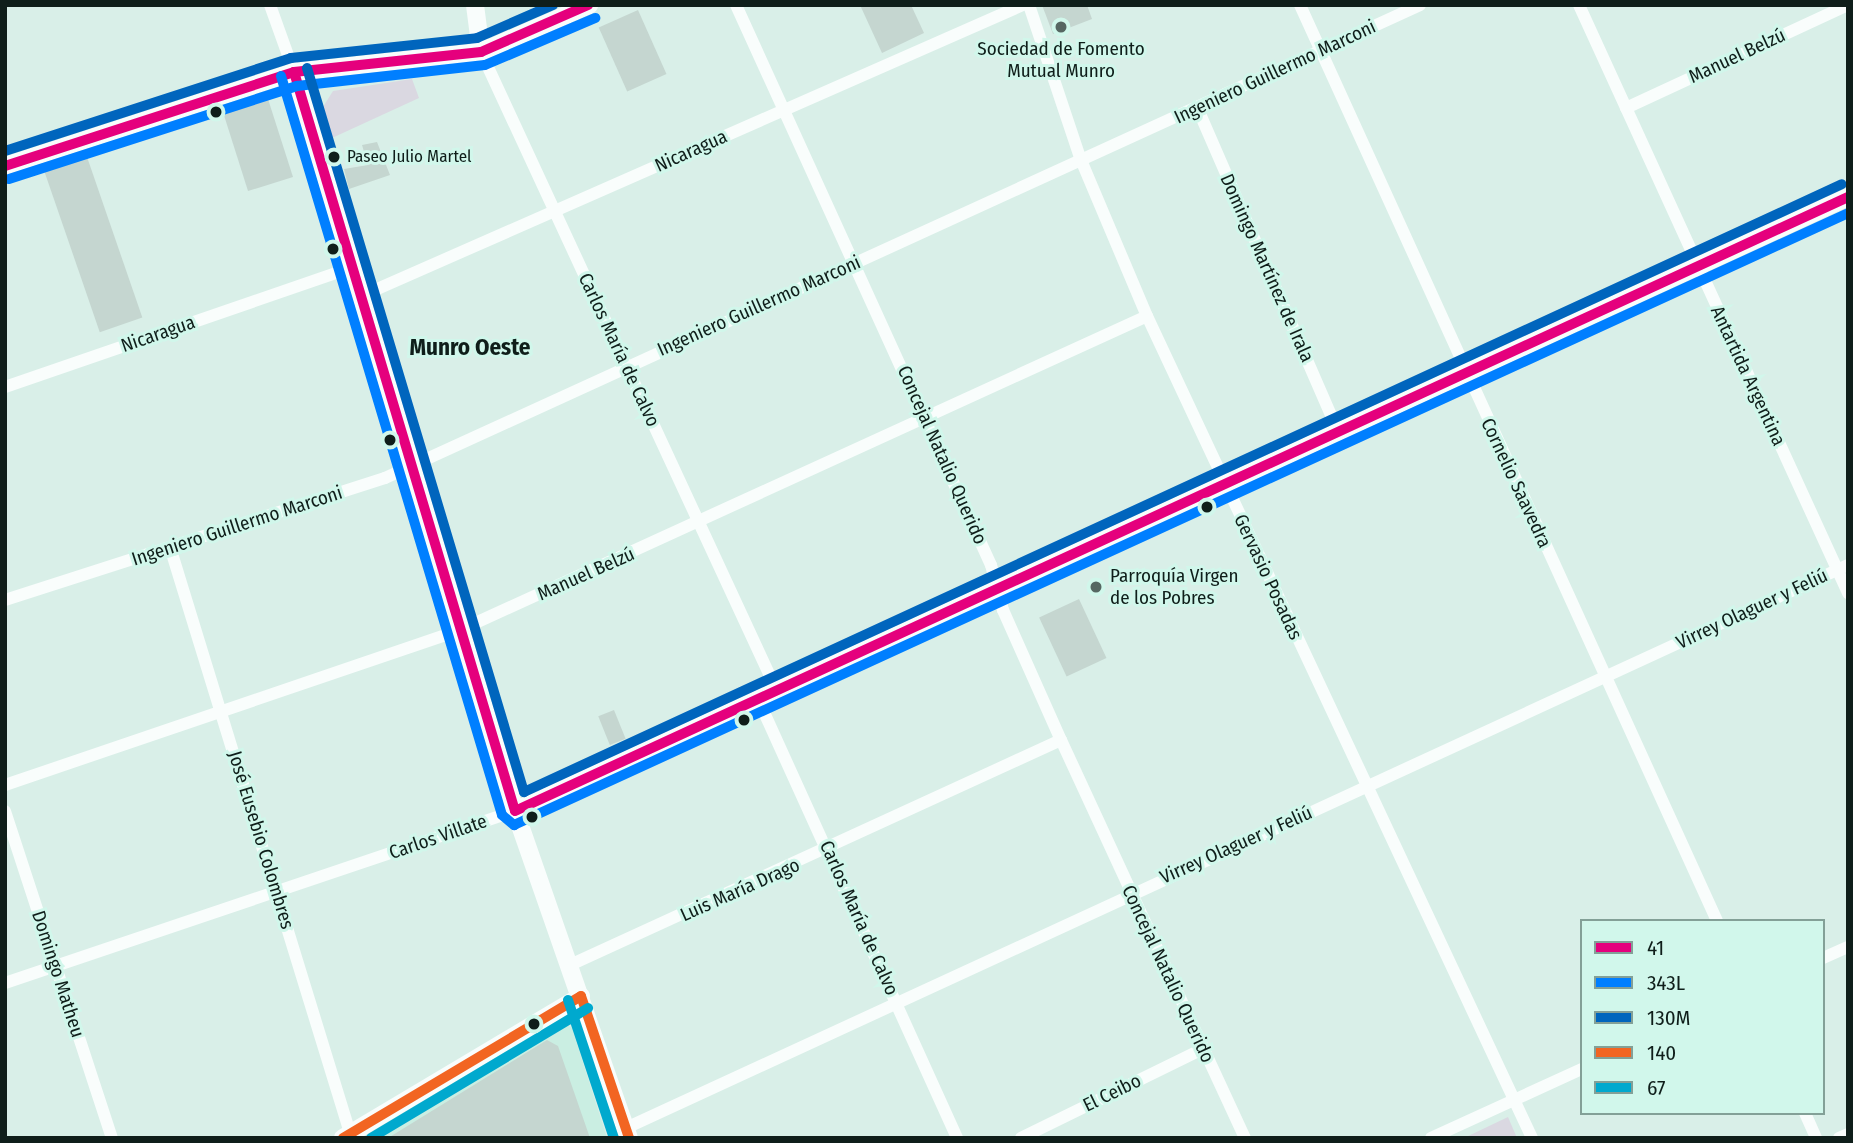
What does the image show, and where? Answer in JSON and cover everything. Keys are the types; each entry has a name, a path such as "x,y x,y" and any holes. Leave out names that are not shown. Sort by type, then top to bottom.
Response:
{"main road":[{"name":"Carlos María de Calvo","path":"475,5 481,52"},
{"path":"5,166 294,72 481,52 589,5"},
{"path":"294,72 350,268 515,811 627,1133"},
{"name":"Carlos Villate","path":"515,811 1337,429 1848,197"},
{"path":"347,1136 581,996"}],"street":[{"path":"271,5 294,72"},
{"name":"Concejal Natalio Querido","path":"736,5 926,418 991,565 996,589 1061,740 1245,1138"},
{"name":"Nicaragua","path":"359,297 1023,5"},
{"name":"Gervasio Posadas","path":"1029,5 1081,160 1147,316 1365,787 1532,1138"},
{"name":"Cornelio Saavedra","path":"1300,5 1465,373 1716,919"},
{"name":"Ingeniero Guillermo Marconi","path":"5,600 410,465 1420,5"},
{"name":"Antartida Argentina","path":"1579,5 1698,266 1842,567 1848,593"},
{"name":"Manuel Belzú","path":"1626,108 1848,5"},
{"name":"Carlos María de Calvo","path":"481,52 777,691"},
{"name":"Domingo Martínez de Irala","path":"1197,107 1337,429"},
{"name":"Nicaragua","path":"5,387 350,268"},
{"name":"Manuel Belzú","path":"5,785 460,630 1147,316"},
{"name":"José Eusebio Colombres","path":"170,547 223,712 347,1136"},
{"name":"Virrey Olaguer y Feliú","path":"627,1133 897,1001 1130,892 1842,567"},
{"name":"Carlos María de Calvo","path":"758,699 957,1138"},
{"name":"Luis María Drago","path":"570,965 829,851 1061,740"},
{"name":"Domingo Matheu","path":"5,811 108,1137"},
{"name":"Carlos Villate","path":"5,983 515,811"},
{"path":"1825,957 1848,947"},
{"name":"El Ceibo","path":"1021,1138 1203,1049"},
{"path":"1431,1138 1580,1070"},
{"path":"1806,1115 1816,1138"},
{"path":"1839,1138 1848,1134"}],"shaded area":[{"name":"Paseo Julio Martel","path":"412,79 419,98 332,138 323,107 333,91"},
{"path":"565,1024 572,1028 607,1138 379,1138"},
{"path":"1508,1117 1517,1138 1464,1138"}],"building":[{"path":"860,5 911,5 924,33 882,53"},
{"name":"Sociedad de Fomento Mutual Munro","path":"1042,5 1087,5 1092,19 1053,34"},
{"path":"638,10 666,74 627,91 599,27"},
{"path":"262,95 268,99 293,177 248,191 222,109"},
{"path":"377,142 390,175 349,189 344,169 368,165 362,145"},
{"path":"86,154 142,318 100,332 43,169"},
{"path":"1079,599 1106,658 1067,677 1039,618"},
{"path":"614,710 626,739 610,745 598,716"},
{"path":"547,1040 558,1046 590,1138 388,1138"}],"transit line":[{"name":"130M","path":"5,151 291,58 477,38 553,5"},
{"name":"41","path":"5,166 294,72 481,52 588,5"},
{"name":"343L","path":"9,179 297,86 485,65 595,18"},
{"name":"130M","path":"307,68 524,792 1842,184"},
{"name":"41","path":"294,72 515,811 1848,197"},
{"name":"343L","path":"281,76 502,815 514,825 1848,213"},
{"name":"140","path":"581,996 629,1138"},
{"name":"140","path":"343,1138 581,996"},
{"name":"67","path":"568,1000 614,1138"},
{"name":"67","path":"371,1138 588,1008"}],"place":[{"name":"Sociedad de Fomento Mutual Munro","path":"1061,27"},
{"name":"Paseo Julio Martel","path":"334,157"},
{"name":"Parroquía Virgen de los Pobres","path":"1096,587"}],"district":[{"name":"Munro Oeste","path":"470,347"}]}
